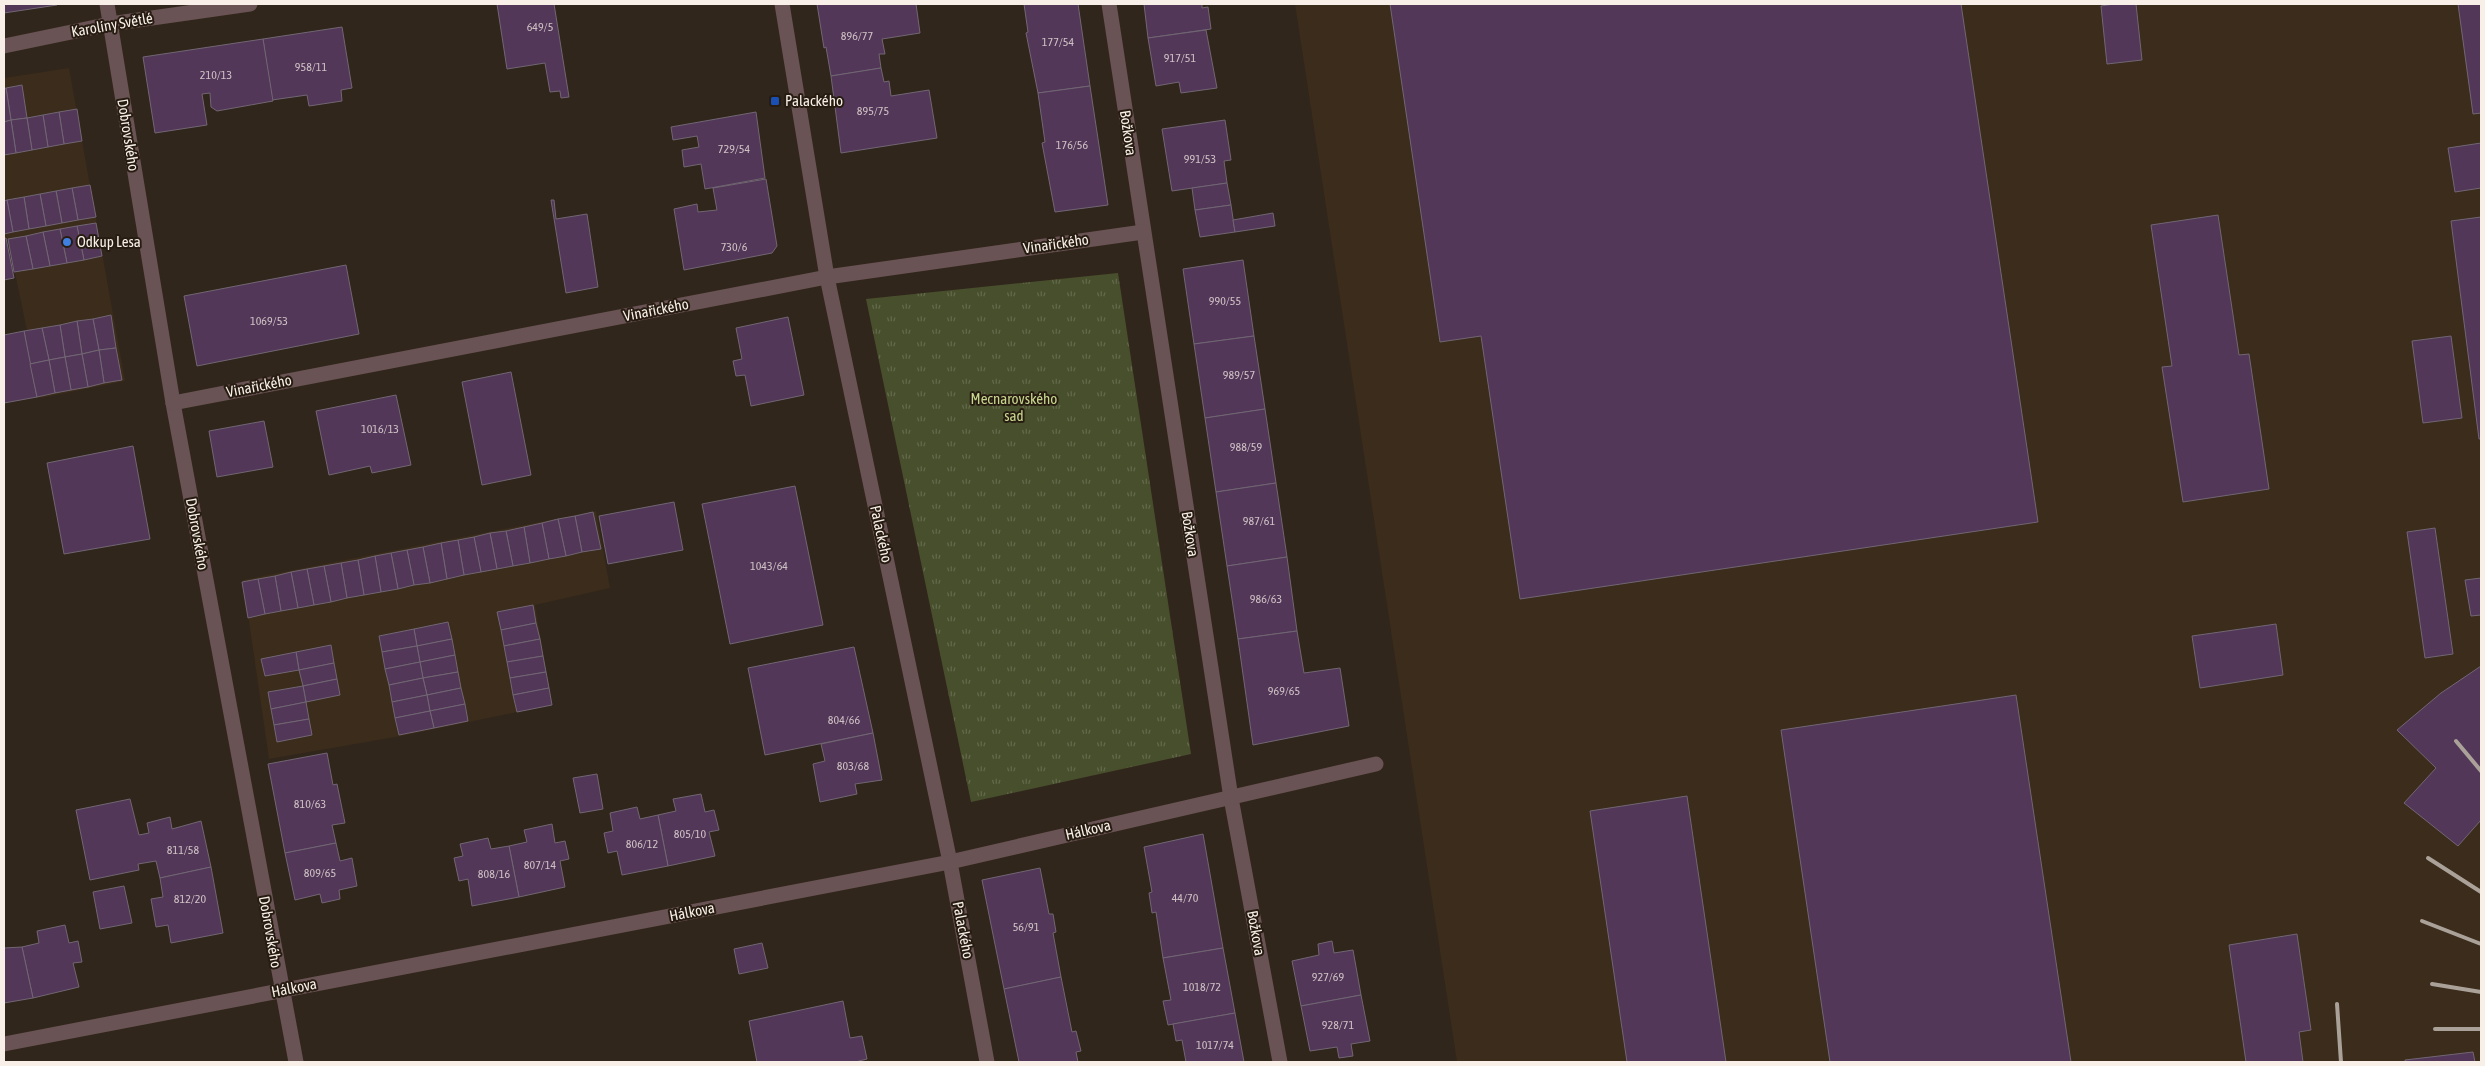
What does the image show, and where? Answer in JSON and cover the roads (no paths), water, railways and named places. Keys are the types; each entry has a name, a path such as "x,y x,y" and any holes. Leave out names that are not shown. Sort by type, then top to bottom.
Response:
{"street":[{"name":"Dobrovského","path":"107,4 173,402 281,991 296,1062"},
{"name":"Karolíny Světlé","path":"4,46 110,24 250,4"},
{"name":"Palackého","path":"782,4 827,277 950,862 987,1062"},
{"name":"Božkova","path":"1109,4 1142,232 1232,798 1280,1062"},
{"name":"Vinařického","path":"173,402 827,277 1142,232"},
{"name":"Hálkova","path":"4,1044 950,862 1376,764"}],"railway":[{"path":"2456,741 2481,771"},
{"path":"2428,858 2481,892"},
{"path":"2422,921 2481,944"},
{"path":"2432,984 2481,992"},
{"path":"2337,1004 2341,1062"},
{"path":"2435,1029 2481,1029"}],"place":[{"name":"Palackého","path":"775,101"},
{"name":"Odkup Lesa","path":"67,242"}],"park label":[{"name":"Mecnarovského sad","path":"1014,408"}]}
